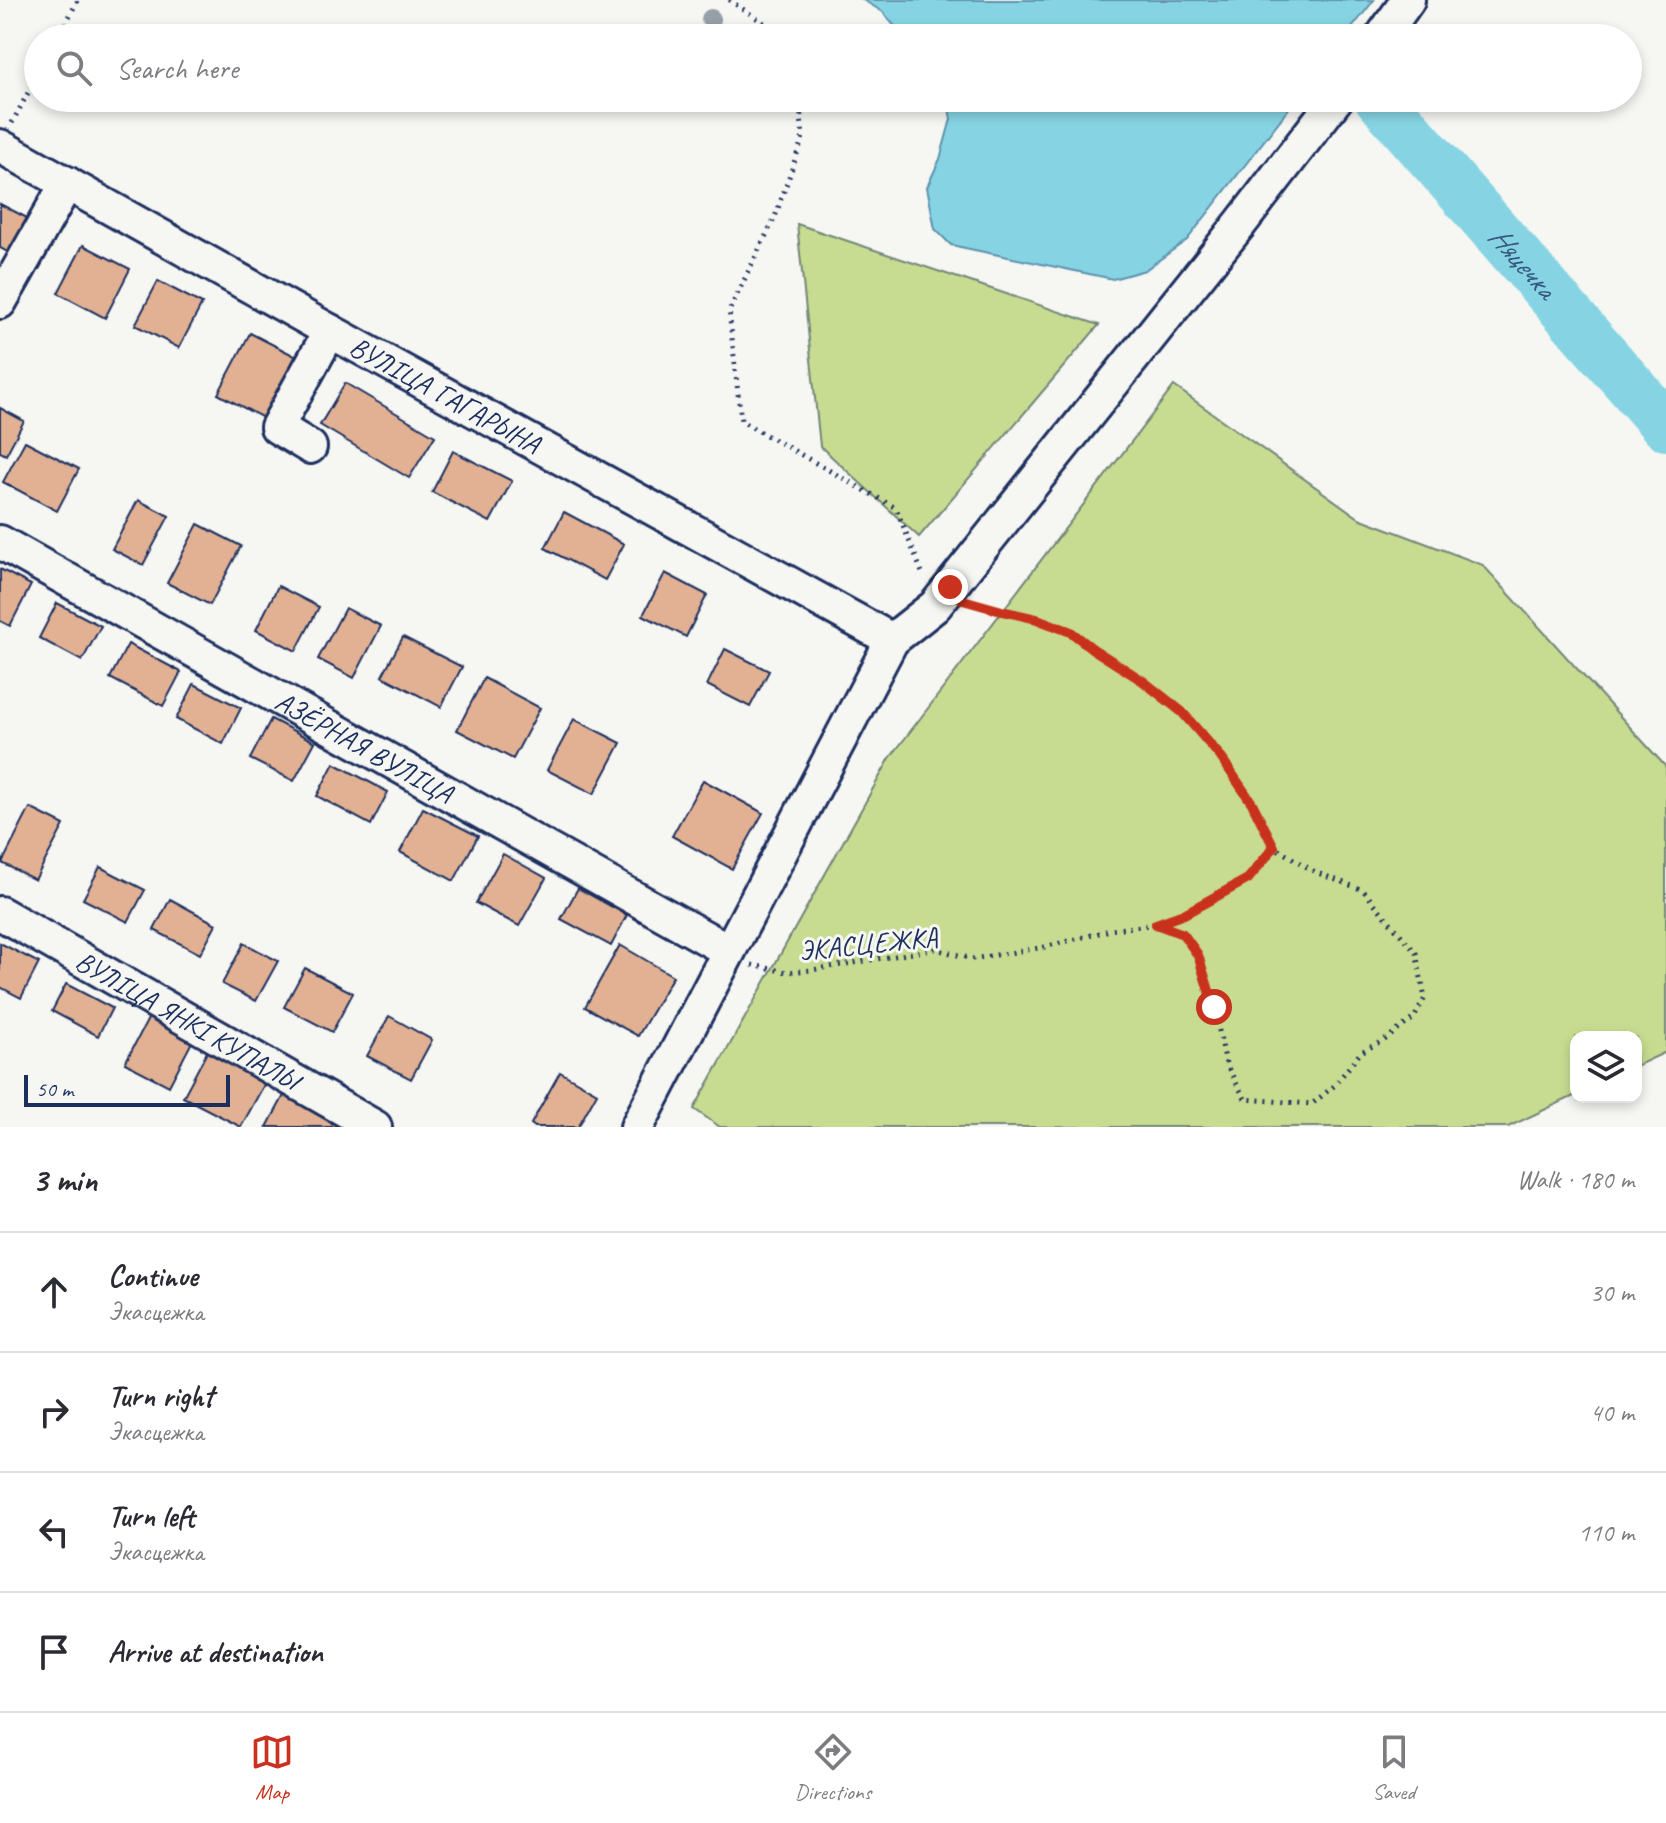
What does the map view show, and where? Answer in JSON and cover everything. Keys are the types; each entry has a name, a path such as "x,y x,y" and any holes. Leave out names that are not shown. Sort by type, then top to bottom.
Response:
{"street":[{"path":"1391,24 1408,0"},
{"path":"637,1127 892,640 943,597 1326,112"},
{"name":"ВУЛІЦА ГАГАРЫНА","path":"3,140 67,183 330,331 892,640"},
{"path":"0,302 67,183"},
{"path":"310,447 277,427 330,331"},
{"name":"АЗЁРНАЯ ВУЛІЦА","path":"0,542 729,951"},
{"name":"ВУЛІЦА ЯНКІ КУПАЛЫ","path":"0,913 375,1127"}],"path":[{"path":"65,24 78,0"},
{"path":"729,0 766,24"},
{"path":"3,140 24,100"},
{"path":"800,112 803,137 775,217 729,311 741,421 896,508 943,597 1037,619 1071,632 1182,712 1220,756 1252,803 1274,847 1315,872 1363,890 1416,953 1425,998 1414,1018 1386,1039 1361,1052 1334,1086 1312,1104 1245,1099 1226,1064 1214,1007 1198,955 1183,934 1156,924"},
{"name":"ЭКАСЦЕЖКА","path":"729,951 754,966 787,972 936,949 972,959 1045,947 1110,930 1156,924 1184,914 1248,879 1274,847"}],"green space":[{"path":"797,224 1099,325 919,537 820,446"},
{"path":"1174,386 1359,518 1483,565 1666,767 1666,1052 1642,1063 1642,1031 1570,1031 1570,1098 1508,1127 720,1127 694,1109 890,758"}],"water":[{"path":"863,0 1374,0 1355,24 893,24 883,12"},
{"path":"950,112 1286,112 1187,240 1145,270 1113,279 951,245 935,229 927,187 940,159 951,119"}],"building":[{"path":"0,204 33,221 15,256 0,248"},
{"path":"83,245 130,269 105,318 58,293"},
{"path":"158,281 202,304 179,348 135,325"},
{"path":"250,333 297,357 265,419 218,394"},
{"path":"345,383 435,436 409,478 320,425"},
{"path":"0,408 24,421 6,455 0,452"},
{"path":"25,441 79,469 57,511 3,482"},
{"path":"453,451 512,481 490,522 432,492"},
{"path":"138,500 169,516 143,565 112,549"},
{"path":"564,512 624,544 605,580 545,548"},
{"path":"198,524 241,546 210,605 167,583"},
{"path":"0,569 31,585 10,626 0,621"},
{"path":"665,573 707,595 686,637 643,615"},
{"path":"278,586 319,607 296,651 256,630"},
{"path":"57,603 101,626 82,661 39,638"},
{"path":"345,608 381,626 354,678 318,659"},
{"path":"403,637 462,667 441,707 382,676"},
{"path":"128,644 181,672 163,706 110,678"},
{"path":"725,649 769,671 750,707 707,685"},
{"path":"484,678 540,708 513,759 457,730"},
{"path":"194,684 241,708 223,744 176,719"},
{"path":"271,719 315,742 294,781 250,759"},
{"path":"574,719 621,743 594,794 547,770"},
{"path":"334,763 388,792 371,825 317,796"},
{"path":"703,780 763,813 732,869 672,836"},
{"path":"30,808 64,825 35,880 2,863"},
{"path":"423,808 478,836 454,881 400,852"},
{"path":"503,854 546,878 519,926 476,903"},
{"path":"100,867 145,890 128,922 83,899"},
{"path":"578,888 627,915 611,946 561,919"},
{"path":"170,899 216,924 200,954 154,930"},
{"path":"0,943 39,963 21,998 0,987"},
{"path":"244,943 278,961 256,1001 222,984"},
{"path":"620,945 673,976 638,1036 585,1007"},
{"path":"305,968 353,993 332,1032 284,1007"},
{"path":"66,984 112,1008 98,1036 52,1011"},
{"path":"150,1015 194,1038 169,1086 125,1063"},
{"path":"389,1016 432,1040 411,1079 367,1056"},
{"path":"207,1052 265,1083 241,1127 183,1097"},
{"path":"560,1072 597,1093 578,1127 535,1127 531,1124"},
{"path":"288,1088 340,1116 335,1127 267,1127"}],"waterway":[{"name":"Няцечка","path":"1391,112 1666,426"}],"route":[{"path":"950,587 963,600 1037,619 1071,632 1143,681 1182,712 1220,756 1252,803 1274,847 1248,879 1184,914 1156,924 1183,934 1198,955 1214,1007"}]}
